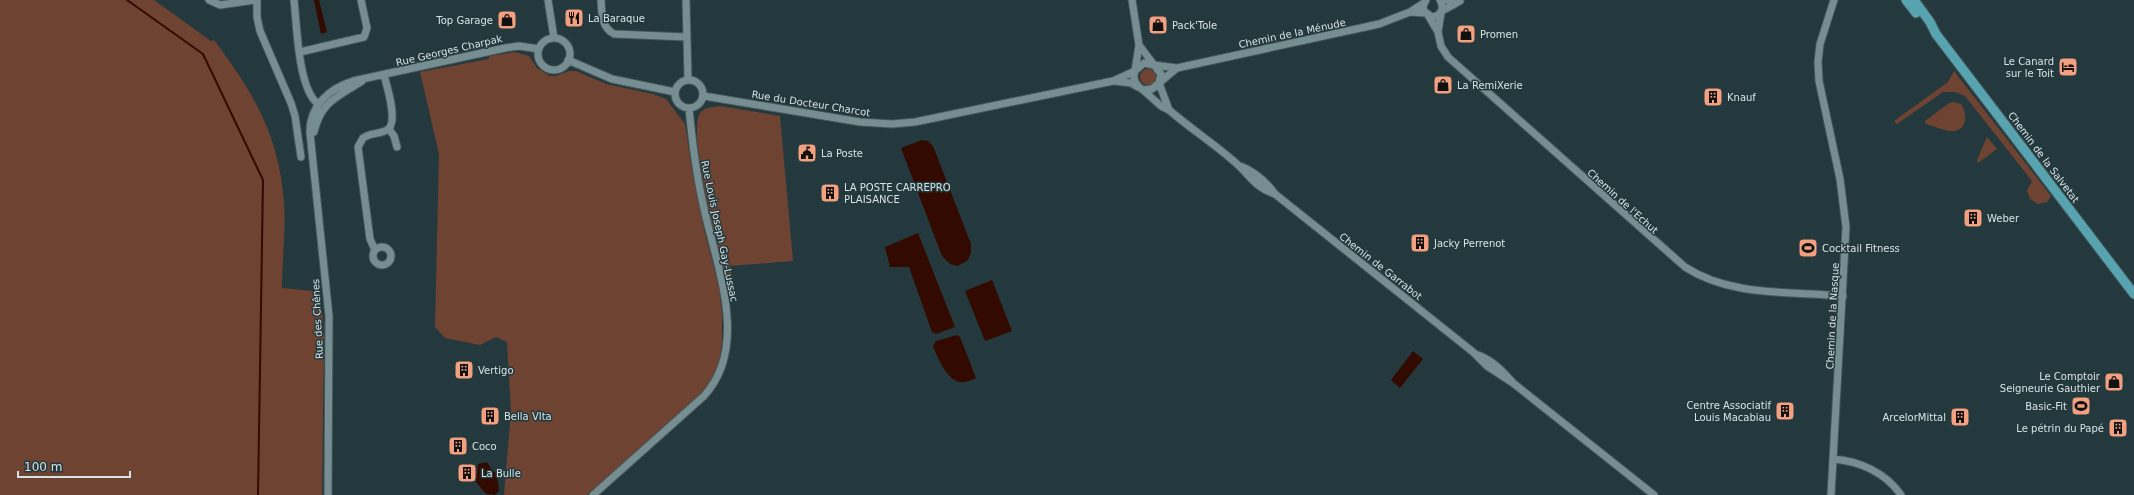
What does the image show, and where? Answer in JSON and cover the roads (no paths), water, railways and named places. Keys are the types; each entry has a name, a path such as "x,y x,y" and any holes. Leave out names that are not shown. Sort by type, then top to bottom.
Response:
{"main road":[{"name":"Chemin de la Salvetat","path":"1906,0 1927,28 1936,34"},
{"name":"Chemin de la Salvetat","path":"1914,0 1930,22 1936,34 2134,294"}],"street":[{"path":"209,0 220,5 256,0 260,31 295,116 301,157"},
{"path":"294,0 305,85 309,94 318,104 322,104 332,99"},
{"path":"300,52 364,36 367,28 361,0"},
{"path":"548,0 554,38"},
{"path":"601,0 604,25 614,34 687,37"},
{"path":"686,0 688,79"},
{"path":"1132,0 1139,45 1134,79 1141,88"},
{"name":"Chemin de l'Echut","path":"1438,32 1443,6 1440,0"},
{"path":"1445,0 1463,1"},
{"name":"Chemin de la Nasque","path":"1831,495 1846,240 1844,201 1818,73 1820,44 1834,0"},
{"path":"1425,1 1423,8 1427,14 1434,17 1463,1"},
{"name":"Chemin de la Ménude","path":"1154,65 1177,68 1379,24 1410,12 1425,1"},
{"name":"Chemin de la Ménude","path":"1410,12 1427,14"},
{"name":"Chemin de l'Echut","path":"1427,14 1438,32 1441,46 1448,57 1684,267 1708,280 1738,288 1843,296"},
{"path":"554,38 561,40 567,46 569,53 568,60 564,66 558,70 552,70 540,63 538,56 539,49 547,40 554,38"},
{"path":"1139,45 1161,74 1159,83 1169,110"},
{"name":"Rue Georges Charpak","path":"318,104 334,88 353,81 384,76 512,46 539,49"},
{"path":"568,60 612,79 675,92"},
{"path":"1114,81 1135,71 1144,63 1154,65"},
{"name":"Chemin de la Ménude","path":"1159,83 1177,68"},
{"path":"384,76 393,118 389,129"},
{"path":"688,79 700,84 704,96 700,103 689,108 680,105 677,101 675,92 681,82 688,79"},
{"name":"Rue Georges Charpak","path":"322,112 332,99 364,80"},
{"path":"1114,81 1131,84 1141,88 1152,89 1159,83"},
{"name":"Rue du Docteur Charcot","path":"704,96 860,122 892,124 915,122 952,115 1114,81"},
{"name":"Chemin de Garrabot","path":"1141,88 1161,106 1169,110 1238,165 1252,181 1264,191 1275,194 1475,353 1495,364 1512,383 1654,495"},
{"name":"Rue des Chênes","path":"318,104 311,124 311,142 329,316 328,495"},
{"name":"Rue Louis Joseph Gay-Lussac","path":"593,495 704,396 712,387 725,357 727,338 726,301 699,189 689,108"},
{"name":"Rue des Chênes","path":"311,142 315,124 322,112"},
{"path":"389,129 395,137 397,147"},
{"path":"375,250 370,239 358,147 363,138 389,129"},
{"path":"1833,459 1864,466 1880,474 1893,483 1901,495"}],"waterway":[{"path":"127,0 203,54 263,180 258,495"}],"place":[{"name":"La Baraque","path":"574,18"},
{"name":"Top Garage","path":"507,20"},
{"name":"Pack'Tole","path":"1158,25"},
{"name":"Promen","path":"1466,34"},
{"name":"Le Canard sur le Toit","path":"2068,67"},
{"name":"La RemiXerie","path":"1443,85"},
{"name":"Knauf","path":"1713,97"},
{"name":"La Poste","path":"807,153"},
{"name":"LA POSTE CARREPRO PLAISANCE","path":"830,193"},
{"name":"Weber","path":"1973,218"},
{"name":"Jacky Perrenot","path":"1420,243"},
{"name":"Cocktail Fitness","path":"1808,248"},
{"name":"Vertigo","path":"464,370"},
{"name":"Le Comptoir Seigneurie Gauthier","path":"2114,382"},
{"name":"Basic-Fit","path":"2081,406"},
{"name":"Centre Associatif Louis Macabiau","path":"1785,411"},
{"name":"Bella VIta","path":"490,416"},
{"name":"ArcelorMittal","path":"1960,417"},
{"name":"Le pétrin du Papé","path":"2118,428"},
{"name":"Coco","path":"458,446"},
{"name":"La Bulle","path":"467,473"}]}
